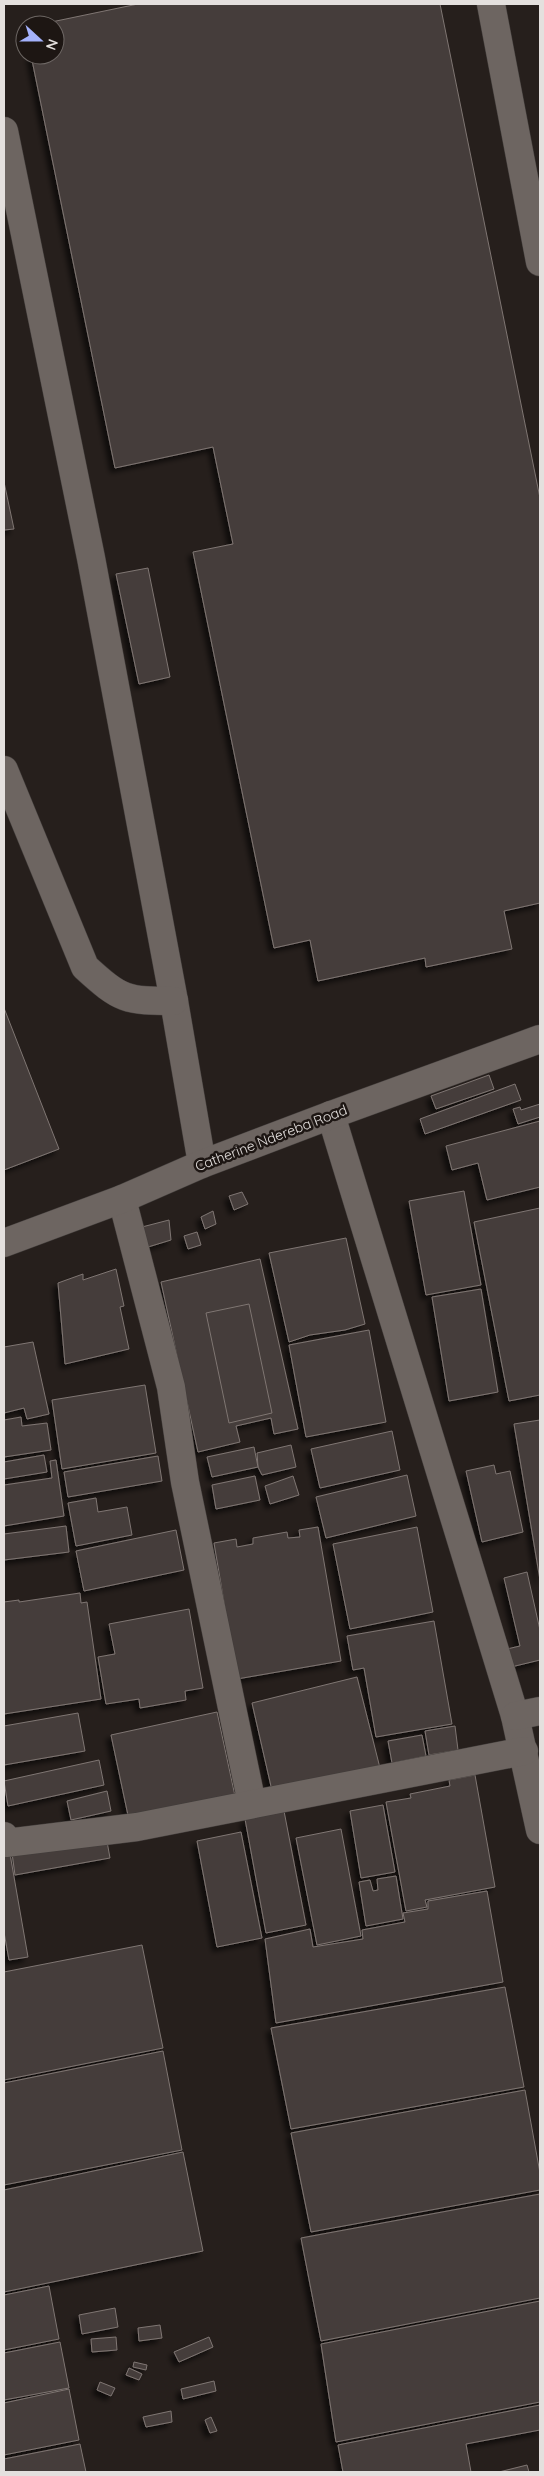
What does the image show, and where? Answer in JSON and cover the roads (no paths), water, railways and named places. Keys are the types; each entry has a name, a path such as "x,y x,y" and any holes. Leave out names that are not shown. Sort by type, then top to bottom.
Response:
{"street":[{"path":"491,4 540,262"},
{"path":"4,131 91,558 174,1001 202,1164"},
{"path":"4,770 85,967 111,991 136,1001 174,1001"},
{"name":"Catherine Ndereba Road","path":"4,1243 122,1199 202,1164 332,1114 540,1039"},
{"path":"332,1114 528,1714 524,1751 540,1830"},
{"path":"122,1199 171,1387 186,1482 252,1804"},
{"path":"4,1841 137,1827 524,1751"}]}
